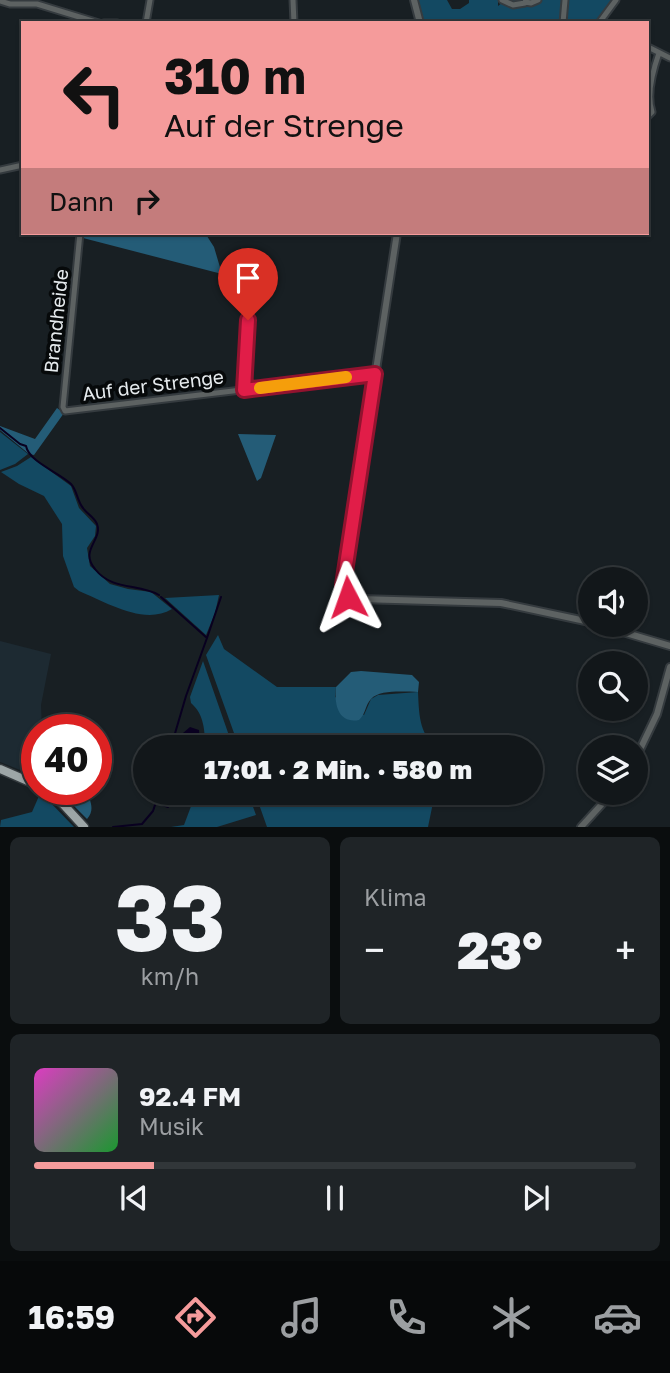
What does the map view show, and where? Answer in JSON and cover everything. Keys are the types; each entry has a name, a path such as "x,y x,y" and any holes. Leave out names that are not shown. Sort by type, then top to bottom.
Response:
{"main road":[{"path":"0,769 21,778"},
{"path":"64,805 84,827"}],"street":[{"path":"146,21 150,0"},
{"path":"293,0 294,21"},
{"path":"414,0 419,21"},
{"path":"502,0 513,5 524,1 531,4 538,0"},
{"path":"563,21 565,0"},
{"path":"600,21 616,0"},
{"path":"0,1 10,4 37,4 95,21"},
{"path":"649,48 670,58"},
{"path":"649,98 653,68 659,53"},
{"path":"0,170 21,165"},
{"name":"Brandheide","path":"65,411 63,407 80,235"},
{"path":"397,235 343,585 346,595 359,599 500,603 578,619"},
{"name":"Auf der Strenge","path":"244,390 249,306"},
{"name":"Auf der Strenge","path":"65,411 375,374"},
{"path":"640,637 670,646"},
{"path":"647,735 657,713 670,667"},
{"path":"581,827 601,805"}],"shaded area":[{"path":"417,0 447,0 452,9 460,9 469,3 469,0 498,0 498,6 502,0 524,0 525,3 538,0 616,0 600,21 423,21"},
{"path":"84,235 206,235 214,247 222,274 83,238"},
{"path":"57,408 64,413 34,455 29,454 0,430 0,426 35,439"},
{"path":"0,432 28,454 15,464 0,470"},
{"path":"238,434 276,435 261,478 257,481"},
{"path":"31,457 71,486 79,508 96,526 95,536 87,548 90,566 110,584 151,592 172,609 161,614 137,614 113,606 74,587 63,556 62,524 44,496 1,472"},
{"path":"219,595 206,635 165,598"},
{"path":"218,635 224,649 277,687 336,687 335,697 364,715 371,699 378,695 418,692 420,715 426,735 235,735 206,655"},
{"path":"0,641 51,654 41,714 21,714 21,770 0,762"},
{"path":"203,661 229,735 205,735 199,712 191,703 190,697"},
{"path":"351,672 412,675 419,682 418,692 380,694 369,701 359,720 346,719 337,706 336,687"},
{"path":"190,727 199,730 199,735 183,735"},
{"path":"35,805 53,805 74,827 0,827 1,820 32,812"},
{"path":"73,805 90,805 87,819"},
{"path":"192,805 252,805 256,815 217,827 171,827 184,825"},
{"path":"259,805 433,805 428,827 267,827"}],"waterway":[{"path":"0,428 26,446 28,452 39,462 73,486 81,505 97,524 97,535 89,556 95,569 109,581 159,595"},
{"path":"161,597 207,638 175,735"},
{"path":"207,638 221,597"},
{"path":"113,827 142,824 155,805"},
{"path":"162,805 168,807"}],"slow traffic":[{"path":"260,388 346,377"}],"route":[{"path":"248,320 244,390 375,374 343,585 344,594 348,597"}]}
